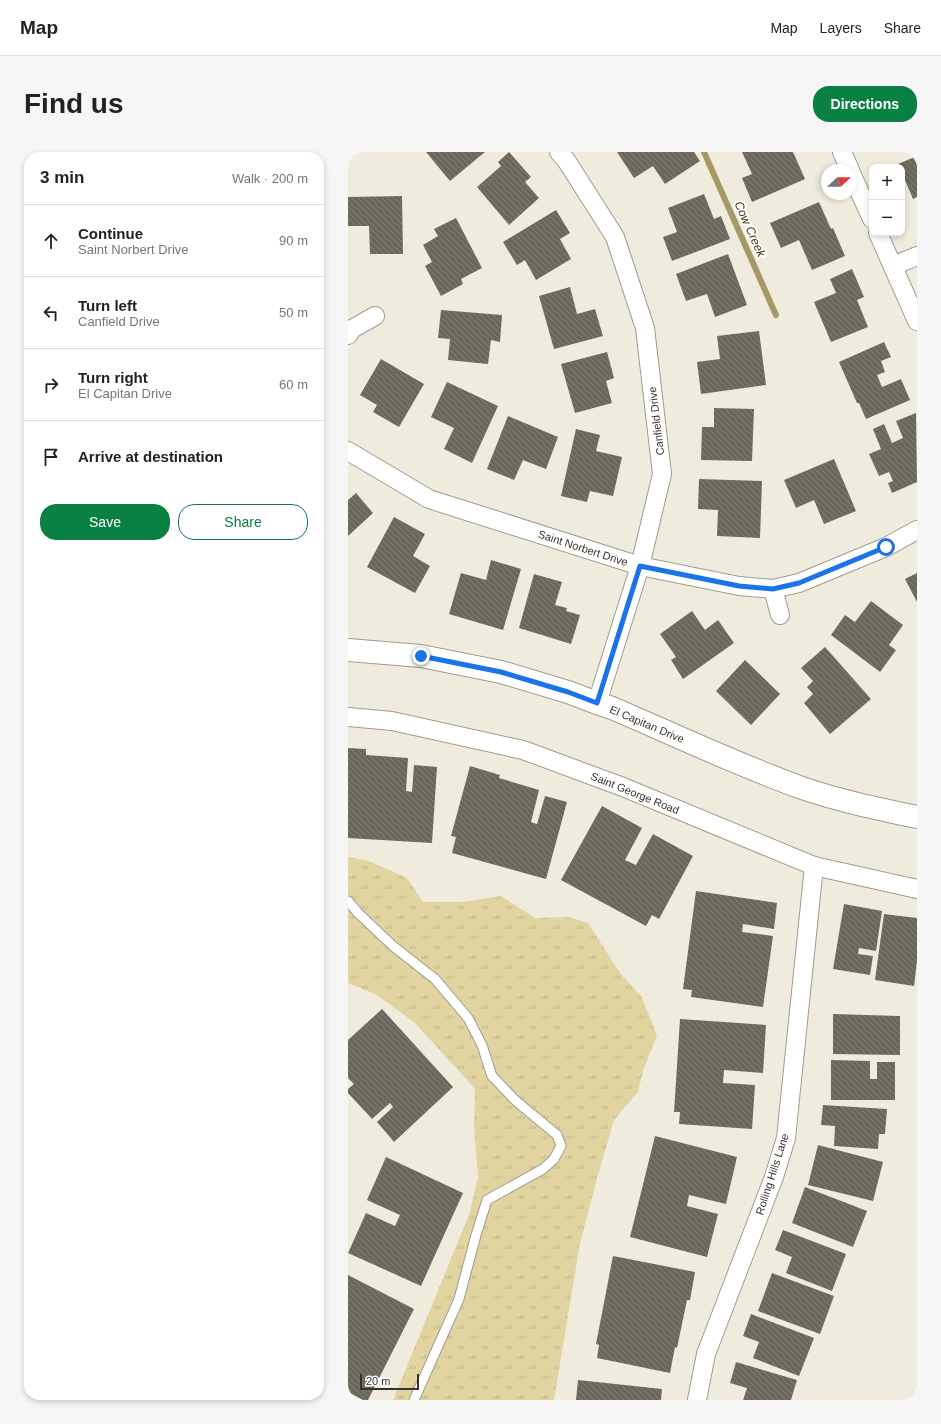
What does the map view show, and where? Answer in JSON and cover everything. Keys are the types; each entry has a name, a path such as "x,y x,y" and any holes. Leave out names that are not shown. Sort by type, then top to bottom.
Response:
{"street":[{"name":"Canfield Drive","path":"559,152 566,160 615,237 645,328 662,474 640,566 597,703"},
{"path":"842,152 847,164"},
{"path":"857,186 869,212"},
{"path":"879,236 917,321"},
{"path":"893,266 917,256"},
{"path":"348,335 352,329 375,316"},
{"name":"Saint Norbert Drive","path":"348,451 429,499 640,566 739,586 773,589 799,583 886,547 917,530"},
{"path":"773,589 780,615"},
{"name":"El Capitan Drive","path":"348,650 421,656 501,672 568,692 612,708 748,767 803,788 864,806 917,817"},
{"name":"Saint George Road","path":"348,717 392,721 523,750 623,787 814,866 917,889"},
{"name":"Rolling Hills Lane","path":"697,1400 706,1354 774,1178 786,1138 814,866"}],"lane":[{"path":"348,901 358,913 393,946 435,979 468,1018 482,1045 492,1076 516,1101 557,1135 561,1146 554,1159 543,1169 487,1200 459,1299 414,1400"}],"green space":[{"path":"348,857 369,861 407,878 423,902 462,902 501,896 535,918 568,917 588,923 620,973 641,996 657,1035 643,1071 638,1092 614,1120 598,1175 580,1243 554,1400 393,1400 469,1215 478,1177 474,1125 475,1089 415,1023 377,995 348,983"}],"building":[{"path":"426,152 485,152 450,181"},
{"path":"509,152 531,177 525,182 539,198 509,225 477,187 501,166 498,162"},
{"path":"617,152 694,152 700,161 665,184 653,166 634,178"},
{"path":"742,152 793,152 805,179 752,202 742,178 752,174"},
{"path":"917,156 917,197 913,199 905,180 905,164 898,164"},
{"path":"704,194 714,219 721,216 730,239 672,261 663,237 677,232 668,208"},
{"path":"402,196 403,254 370,254 369,226 348,226 348,197"},
{"path":"819,202 831,229 833,228 845,256 812,270 799,240 781,248 770,223"},
{"path":"556,210 570,233 560,239 571,259 536,280 525,260 517,265 503,242"},
{"path":"456,218 482,268 461,279 463,284 441,296 425,266 432,262 423,245 438,236 434,229"},
{"path":"728,254 747,305 715,317 707,294 686,301 676,274"},
{"path":"852,269 864,297 857,300 868,327 831,342 814,302 836,293 830,279"},
{"path":"570,287 577,314 595,309 603,336 554,349 539,296"},
{"path":"441,310 502,315 500,342 491,340 488,364 448,360 450,339 438,338"},
{"path":"759,331 766,385 701,394 697,362 720,359 717,336"},
{"path":"884,342 891,357 881,361 885,372 877,375 882,387 901,379 910,400 866,419 859,403 857,403 839,362"},
{"path":"607,352 614,378 606,381 612,403 575,413 561,364"},
{"path":"381,359 424,384 399,427 373,412 377,405 360,395"},
{"path":"447,382 498,406 472,463 444,449 454,428 431,417"},
{"path":"714,408 754,409 752,461 701,460 702,427 714,427"},
{"path":"916,413 917,482 892,493 888,483 893,481 889,472 879,476 869,454 881,449 873,429 884,424 892,443 903,438 896,421"},
{"path":"508,416 558,437 546,469 523,460 514,480 487,469"},
{"path":"576,429 600,435 596,451 622,457 613,496 590,491 587,502 561,496"},
{"path":"834,459 856,511 824,524 814,500 796,508 784,480"},
{"path":"699,479 762,481 760,538 717,536 718,510 698,509"},
{"path":"356,493 373,513 348,536 348,500"},
{"path":"394,517 425,534 413,556 430,566 415,593 367,567"},
{"path":"491,560 521,569 503,630 449,614 461,573 486,580"},
{"path":"917,573 917,602 905,579"},
{"path":"534,574 562,582 555,605 567,608 566,611 580,615 571,644 519,628"},
{"path":"871,601 903,625 889,645 896,650 880,672 831,635 845,615 855,622"},
{"path":"692,611 705,630 718,620 734,643 683,679 671,660 676,657 660,634"},
{"path":"825,647 871,699 830,734 804,703 813,694 807,687 813,681 801,668"},
{"path":"745,660 780,694 751,725 716,691"},
{"path":"348,748 366,749 366,755 408,758 406,791 412,792 414,765 437,767 432,843 348,838"},
{"path":"470,766 500,775 499,778 539,790 531,822 537,824 545,796 567,802 546,879 452,853 456,837 451,836"},
{"path":"602,806 642,828 625,860 636,865 653,834 693,856 659,919 652,915 646,926 561,880"},
{"path":"696,891 777,903 774,929 743,924 742,932 773,936 763,1007 691,997 692,990 683,989"},
{"path":"844,904 882,911 876,951 859,948 858,954 873,956 870,975 833,969"},
{"path":"884,914 917,918 917,961 914,986 875,980"},
{"path":"382,1009 453,1087 394,1142 377,1122 393,1107 390,1103 372,1119 348,1093 348,1089 354,1084 348,1078 348,1040"},
{"path":"833,1014 900,1016 900,1055 833,1054"},
{"path":"680,1019 766,1025 763,1073 724,1070 723,1083 755,1085 752,1129 679,1124 680,1112 674,1112"},
{"path":"831,1060 870,1061 870,1079 877,1079 877,1062 895,1062 895,1100 831,1100"},
{"path":"823,1105 887,1109 885,1134 879,1134 878,1149 834,1146 835,1126 821,1125"},
{"path":"655,1136 737,1157 726,1204 689,1195 687,1206 718,1214 707,1257 630,1237"},
{"path":"818,1145 883,1162 873,1201 808,1185"},
{"path":"386,1157 463,1193 421,1286 348,1253 366,1213 395,1226 400,1215 367,1200"},
{"path":"805,1187 867,1211 853,1247 792,1223"},
{"path":"783,1230 846,1254 832,1291 786,1273 792,1257 775,1250"},
{"path":"613,1256 695,1272 690,1300 687,1300 670,1373 597,1358 599,1345 596,1344"},
{"path":"772,1273 834,1296 820,1334 758,1311"},
{"path":"348,1275 414,1309 368,1400 363,1400 348,1392"},
{"path":"751,1314 814,1338 799,1376 753,1358 759,1342 743,1336"},
{"path":"736,1362 797,1380 791,1400 743,1400 747,1388 730,1383"},
{"path":"578,1380 662,1389 661,1400 576,1400"}],"waterway":[{"name":"Cow Creek","path":"704,152 776,315"}],"route":[{"path":"421,656 501,672 568,692 597,703 640,566 739,586 773,589 799,583 886,547"}]}
